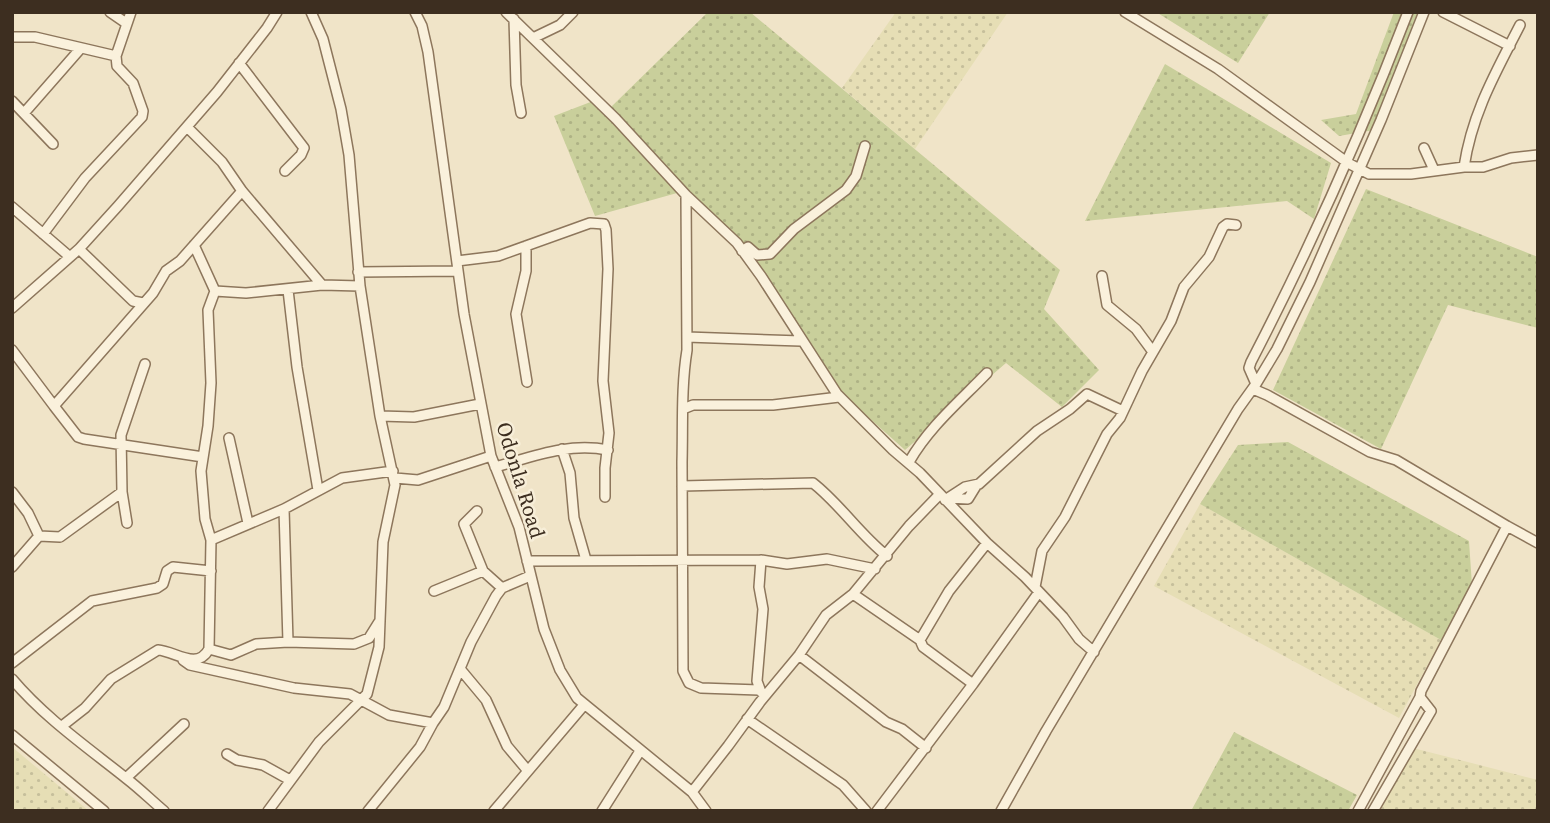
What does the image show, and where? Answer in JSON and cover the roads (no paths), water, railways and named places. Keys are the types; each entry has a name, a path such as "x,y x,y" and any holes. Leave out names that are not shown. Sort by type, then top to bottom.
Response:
{"street":[{"path":"110,12 126,23"},
{"path":"43,234 85,178 142,117 143,111 133,83 117,66 116,56 131,12"},
{"path":"12,308 79,249 187,127 277,12"},
{"path":"268,811 328,732 368,694 379,647 383,542 394,475 380,416 360,286 349,155 341,109 323,39 311,12"},
{"name":"Odonla Road","path":"415,12 422,26 428,52 457,266 491,456 519,527 544,629 560,670 577,698 692,792 706,811"},
{"path":"533,38 560,25 573,12"},
{"path":"1125,12 1219,69 1348,163 1369,174 1411,174 1483,167 1511,158 1538,155"},
{"path":"1001,811 1238,409 1254,387 1310,282 1360,169 1424,12"},
{"path":"1443,12 1510,46"},
{"path":"510,16 616,119 686,195 742,250 839,397 945,497 987,542 1037,589 1079,639 1094,652"},
{"path":"510,16 521,113"},
{"path":"1419,24 1407,16 1348,163 1249,368 1254,387 1370,452 1396,460 1538,543"},
{"path":"1464,167 1468,141 1480,103 1520,24"},
{"path":"12,37 35,37 116,56"},
{"path":"24,112 80,48"},
{"path":"239,63 304,148 301,155 285,171"},
{"path":"12,101 53,144"},
{"path":"187,127 222,162 242,191 322,285"},
{"path":"742,250 747,247 763,256 776,249 794,229 846,190 856,176 865,146"},
{"path":"1424,148 1434,170"},
{"path":"54,406 135,313 138,302 153,293 166,271 180,261 242,191"},
{"path":"686,195 687,337 682,409 682,560 684,677 688,683 701,688 744,688 777,681 799,655 826,615 853,594 909,526 945,497 965,487 976,486 1037,431 1087,394 1109,407 1123,411"},
{"path":"12,207 69,257"},
{"path":"358,272 457,266 498,256 590,223 598,222 604,225 608,269 603,381 609,433 605,497"},
{"path":"877,811 973,684 1037,589 1036,575 1042,551 1065,517 1107,434 1123,411 1171,321 1184,287 1209,257 1223,227 1227,224 1237,225"},
{"path":"180,658 199,659 205,656 209,649 211,540 203,504 201,471 211,383 208,310 215,291 194,245"},
{"path":"526,246 526,271 516,314 527,382"},
{"path":"79,249 138,302"},
{"path":"1102,276 1107,305 1136,329 1153,352"},
{"path":"215,291 246,293 322,285 360,286"},
{"path":"288,290 295,353 318,489"},
{"path":"687,337 801,341"},
{"path":"12,350 78,437 203,457"},
{"path":"127,523 122,492 121,436 145,364"},
{"path":"909,462 933,425 987,373"},
{"path":"682,409 692,405 773,405 839,397"},
{"path":"380,416 414,416 481,404"},
{"path":"229,438 248,523"},
{"path":"495,467 562,449 587,447 608,450"},
{"path":"562,449 570,472 574,518 586,560"},
{"path":"211,540 284,509 345,477 394,475 418,480 491,456"},
{"path":"682,486 813,482 875,547 887,556"},
{"path":"12,492 27,513 38,537"},
{"path":"12,567 38,537 60,537 122,492"},
{"path":"284,509 288,642"},
{"path":"477,511 464,524 482,571 502,588"},
{"path":"1357,811 1420,697 1507,526"},
{"path":"920,640 949,590 987,542"},
{"path":"527,561 761,560 787,564 835,559 876,569"},
{"path":"692,792 747,719 759,686 763,609 759,587 761,560"},
{"path":"12,663 92,601 157,588 163,584 167,571 173,567 211,571"},
{"path":"434,591 482,571"},
{"path":"1025,577 1036,575"},
{"path":"368,811 420,747 444,707 471,642 502,588 530,576"},
{"path":"853,594 920,640 923,647 973,684"},
{"path":"209,649 231,655 256,645 288,642 362,643 369,638 381,619"},
{"path":"62,726 85,708 111,679 145,656 162,649 190,665 294,688 350,694 389,715 433,723"},
{"path":"799,655 886,722 902,729 926,748"},
{"path":"461,670 486,700 507,746 528,771"},
{"path":"12,679 32,702 77,742 126,778 164,811"},
{"path":"759,686 767,681 777,681"},
{"path":"1373,811 1431,711 1420,697"},
{"path":"495,810 584,705"},
{"path":"747,719 843,785 866,811"},
{"path":"126,778 184,724"},
{"path":"12,735 104,811"},
{"path":"602,811 640,751"},
{"path":"227,754 237,760 263,765 290,780"}]}
